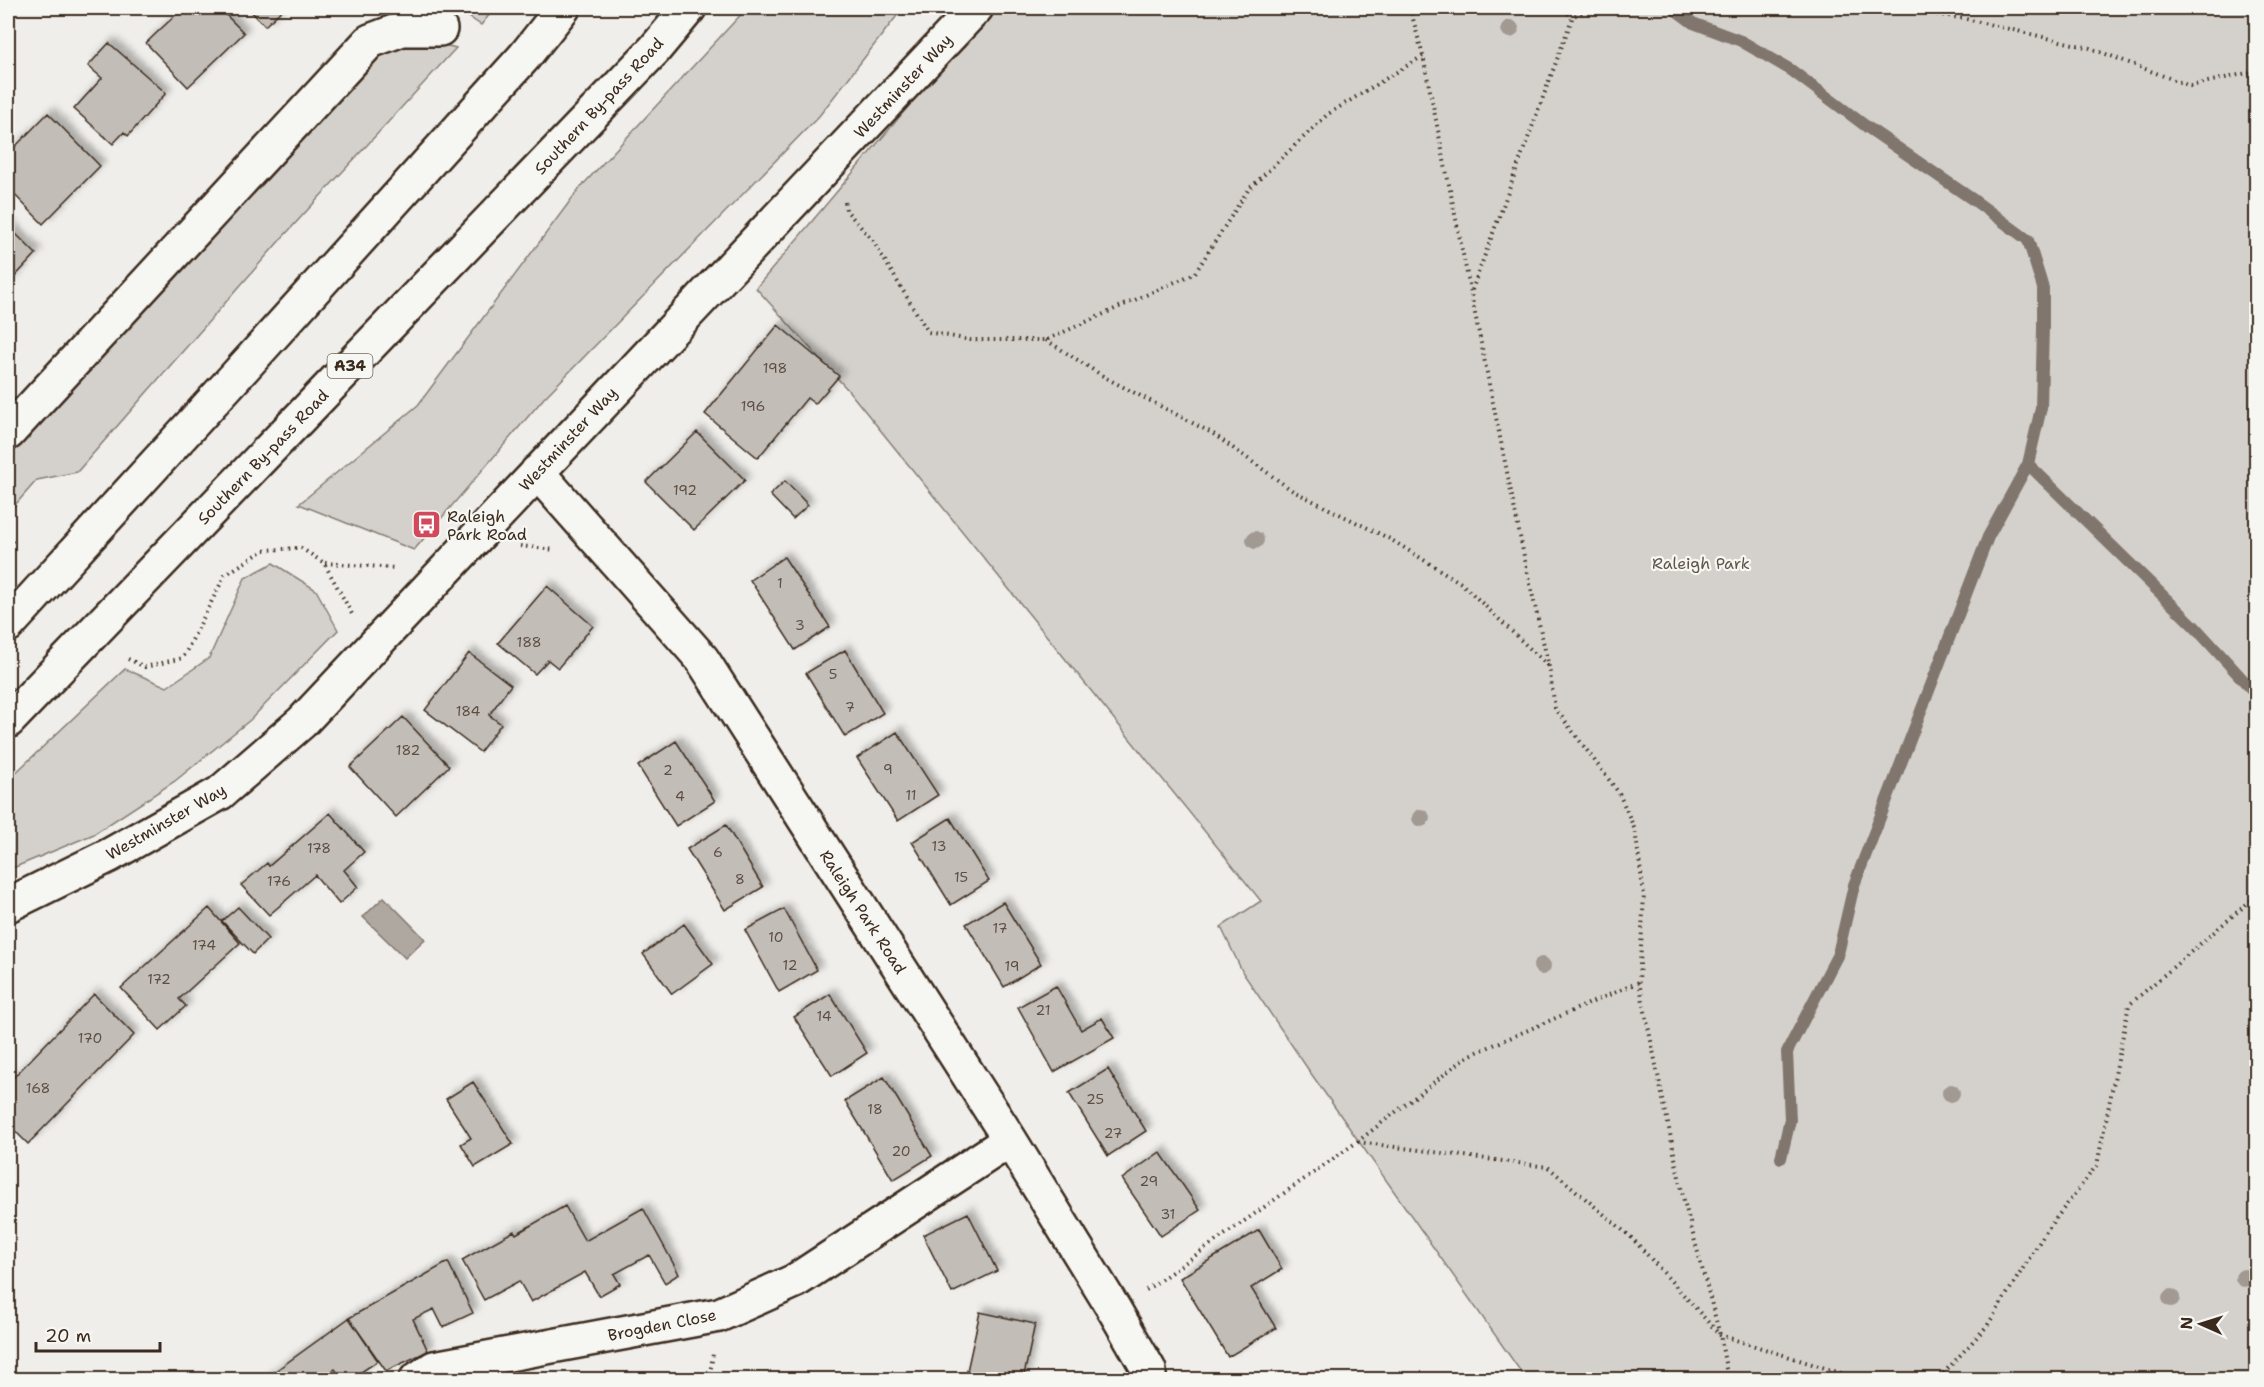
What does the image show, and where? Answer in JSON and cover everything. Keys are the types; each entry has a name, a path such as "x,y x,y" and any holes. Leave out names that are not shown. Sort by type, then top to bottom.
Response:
{"main road":[{"path":"8,626 516,66 563,8"},
{"name":"Southern By-pass Road","path":"8,722 654,50 689,8"},
{"path":"654,50 702,8"},
{"name":"Westminster Way","path":"8,905 110,855 220,793 302,722 976,8"},
{"path":"8,433 370,41 402,29 440,29"},
{"name":"Raleigh Park Road","path":"537,471 702,659 1010,1140 1115,1311 1149,1370 1149,1380"},
{"name":"Brogden Close","path":"416,1380 435,1368 719,1315 795,1281 1010,1140"}],"path":[{"path":"1410,8 1423,56 1527,571 1549,667 1555,708 1619,793 1635,830 1644,896 1639,982 1683,1197 1720,1335 1728,1380"},
{"path":"1557,8 1573,16 1595,8"},
{"path":"1889,8 1962,18 2090,48 2190,86 2256,71"},
{"path":"1471,291 1573,16"},
{"path":"828,165 844,181 846,210 873,241 928,332 970,340 1046,340 1195,273 1248,190 1272,167 1328,114 1423,56"},
{"path":"1046,340 1106,378 1212,433 1293,491 1390,539 1461,583 1549,667"},
{"path":"8,537 16,546"},
{"path":"473,540 612,557"},
{"path":"128,659 145,667 183,658 225,574 264,550 301,548 324,563 370,649"},
{"path":"324,563 443,571"},
{"path":"1927,1380 1941,1376 1987,1326 2048,1230 2097,1165 2129,1005 2256,896"},
{"path":"1115,1311 1358,1142 1468,1056 1639,982"},
{"path":"1358,1142 1548,1167 1632,1238 1720,1335 1863,1380"}],"green space":[{"path":"462,8 495,8 481,25 466,15"},
{"path":"747,8 903,8 819,116 544,398 414,550 299,504 418,405 579,189"},
{"name":"Raleigh Park","path":"991,8 2256,8 2256,1379 1526,1379 1243,973 1221,927 1261,901 848,390 756,288"},
{"path":"425,40 456,48 281,239 77,472 37,480 8,513 8,441 368,55"},
{"path":"273,563 316,590 338,630 250,720 175,781 94,834 8,870 8,780 125,669 167,687 209,658 245,578"}],"shaded area":[{"path":"384,897 425,939 405,958 363,917"}],"building":[{"path":"183,8 219,8 244,33 188,87 146,43"},
{"path":"248,8 284,8 265,26"},
{"path":"109,43 166,93 128,136 124,132 113,144 74,109 102,78 88,66"},
{"path":"48,113 100,166 43,224 8,188 8,154"},
{"path":"8,226 36,254 8,284"},
{"path":"778,325 839,376 815,404 807,398 758,458 705,414"},
{"path":"697,432 745,480 694,530 646,482"},
{"path":"785,481 808,505 793,519 770,495"},
{"path":"784,557 830,627 795,650 750,580"},
{"path":"547,586 593,626 558,668 548,660 535,674 498,643"},
{"path":"845,650 883,713 845,737 806,673"},
{"path":"469,653 511,685 489,715 501,724 480,752 425,710"},
{"path":"403,717 449,766 396,817 350,767"},
{"path":"897,732 938,795 898,821 857,758"},
{"path":"676,741 715,801 676,826 638,766"},
{"path":"330,813 364,852 344,870 358,887 339,904 315,875 269,915 241,885 267,863 269,866"},
{"path":"950,818 989,881 951,905 912,842"},
{"path":"726,825 763,887 725,910 687,849"},
{"path":"1003,902 1041,964 1004,987 966,924"},
{"path":"238,907 268,939 253,954 222,921"},
{"path":"209,908 240,943 179,999 186,1006 160,1030 121,988"},
{"path":"784,909 817,970 779,992 745,930"},
{"path":"684,924 713,964 672,994 643,954"},
{"path":"1056,986 1081,1030 1102,1018 1114,1038 1054,1072 1018,1007"},
{"path":"94,994 134,1035 28,1144 8,1124 8,1083"},
{"path":"830,994 867,1053 832,1076 794,1017"},
{"path":"1108,1069 1146,1131 1108,1156 1069,1093"},
{"path":"884,1077 932,1156 893,1180 845,1101"},
{"path":"473,1082 513,1144 475,1167 461,1144 471,1138 446,1099"},
{"path":"1160,1152 1200,1210 1161,1236 1122,1179"},
{"path":"565,1206 585,1241 643,1208 679,1274 665,1283 649,1255 614,1274 620,1284 599,1296 585,1272 531,1302 519,1281 484,1300 462,1260 514,1231 516,1234"},
{"path":"968,1213 997,1271 952,1293 923,1235"},
{"path":"1259,1230 1282,1269 1251,1288 1276,1328 1228,1357 1180,1278"},
{"path":"448,1262 473,1313 443,1327 434,1309 413,1319 428,1351 386,1371 349,1318"},
{"path":"980,1312 1035,1324 1023,1380 965,1380"},
{"path":"349,1318 378,1361 349,1380 343,1380 335,1369 320,1380 263,1380"}],"waterway":[{"path":"1673,8 1693,23 1741,41 1791,70 1867,127 2028,240 2043,288 2041,408 2028,464 2195,627 2256,694"},
{"path":"1781,1158 1790,1120 1787,1052 1838,954 1854,885 1988,537 2028,464"}],"place":[{"name":"Raleigh Park Road","path":"426,525"}]}
